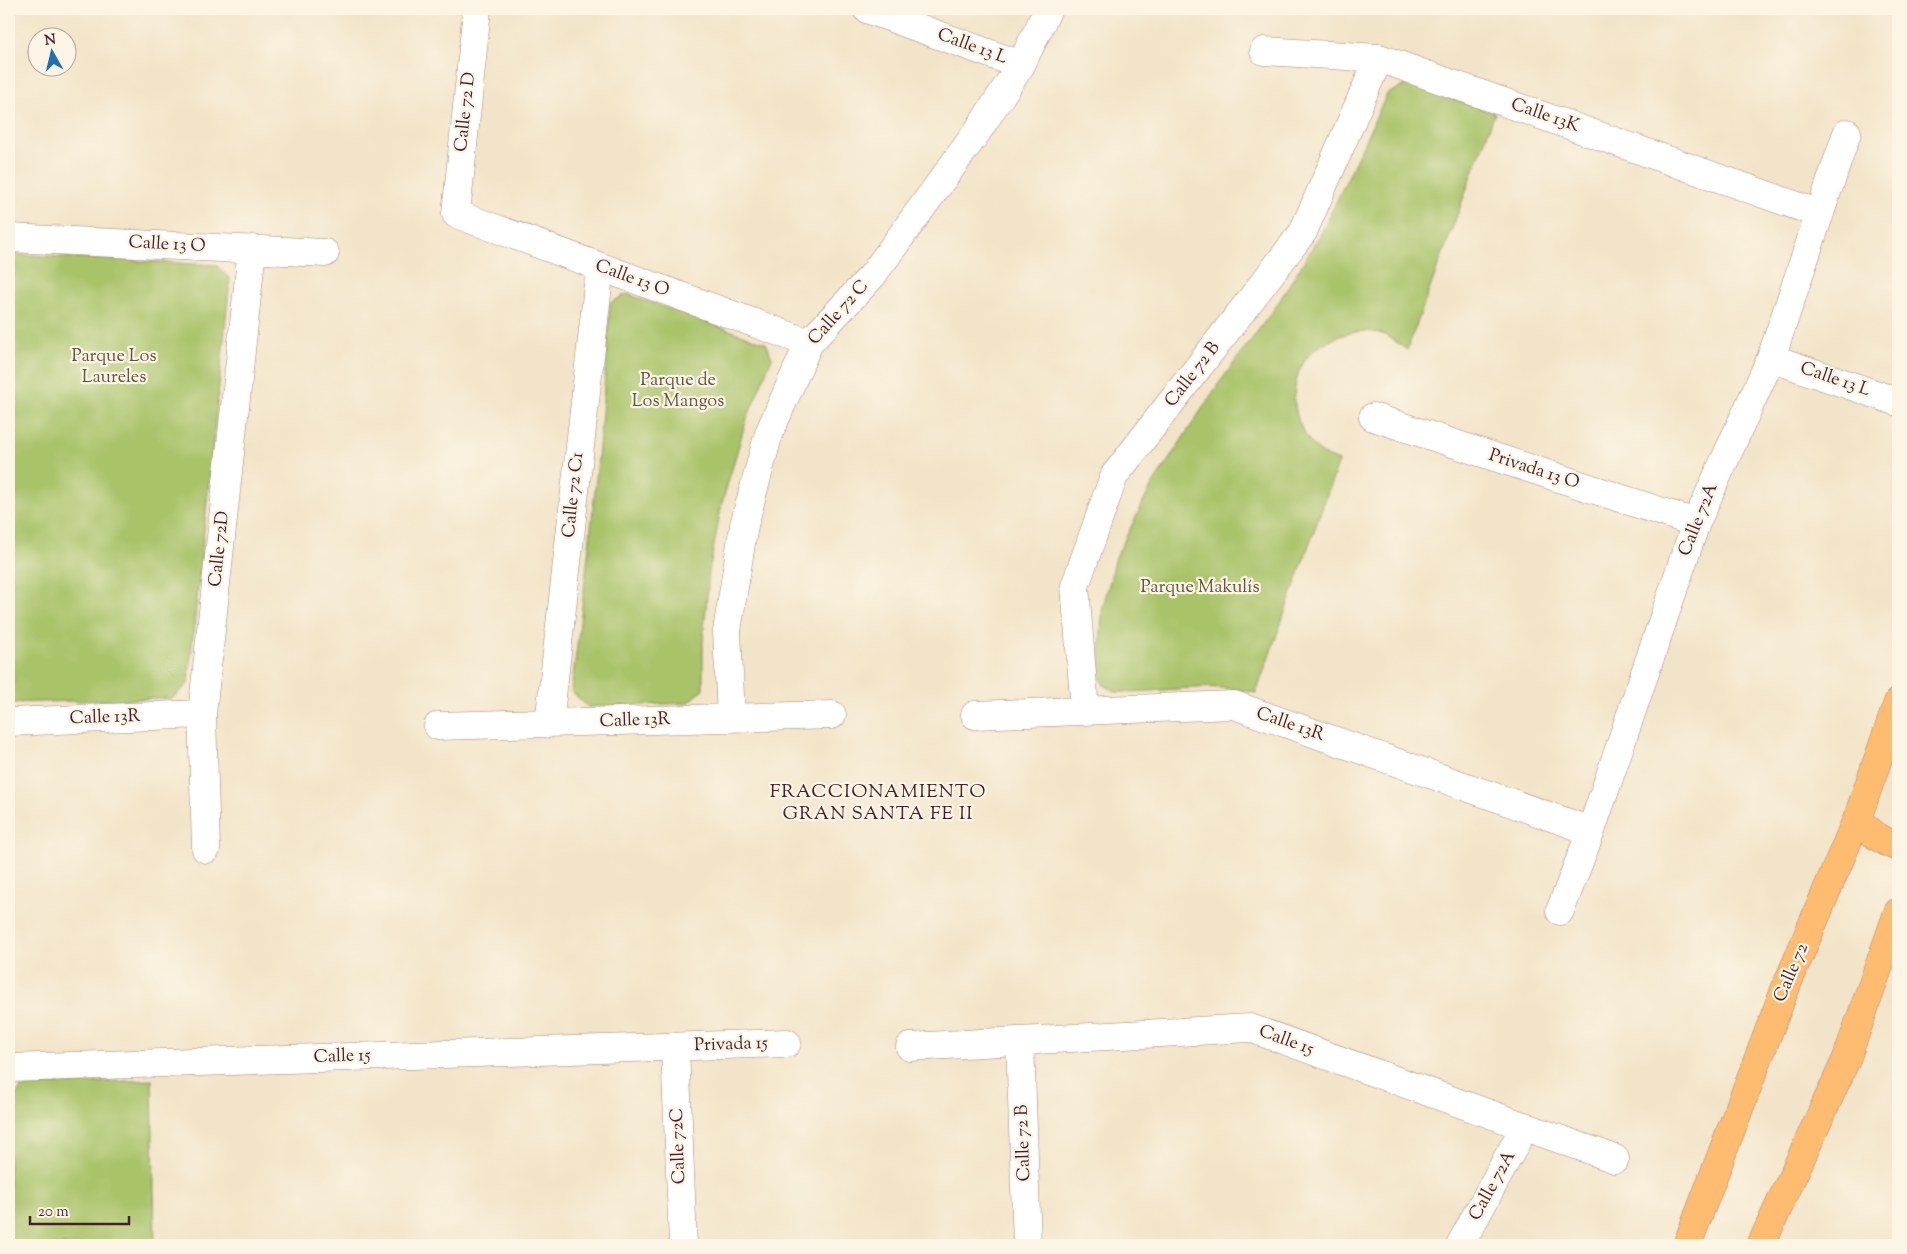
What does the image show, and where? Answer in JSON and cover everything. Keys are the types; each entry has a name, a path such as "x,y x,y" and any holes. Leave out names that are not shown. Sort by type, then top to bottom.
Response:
{"main road":[{"name":"Calle 72","path":"1687,1245 1783,994 1857,819 1898,702"},
{"path":"1857,819 1885,842 1898,847"},
{"path":"1761,1245 1846,1060 1898,912"}],"street":[{"name":"Calle 72 D","path":"456,214 477,9"},
{"name":"Calle 13 L","path":"867,9 1021,64"},
{"name":"Calle 72 C","path":"731,718 727,631 744,525 769,433 809,343 872,276 976,132 1021,64 1048,9"},
{"name":"Calle 13K","path":"1264,51 1379,58 1820,214"},
{"name":"Calle 72 B","path":"1085,711 1075,586 1114,476 1303,232 1379,58"},
{"name":"Calle 72A","path":"1560,911 1591,831 1696,523 1771,358 1847,133"},
{"name":"Calle 13 O","path":"456,214 809,343"},
{"name":"Calle 13 O","path":"9,238 325,252"},
{"name":"Calle 72D","path":"206,849 202,714 252,249"},
{"name":"Calle 72 C1","path":"549,724 600,267"},
{"name":"Calle 13 L","path":"1771,358 1898,402"},
{"name":"Privada 13 O","path":"1373,417 1696,523"},
{"name":"Calle 13R","path":"975,715 1234,705 1591,831"},
{"name":"Calle 13R","path":"9,722 202,714"},
{"name":"Calle 13R","path":"438,726 832,715"},
{"name":"Calle 15","path":"910,1047 1250,1028 1615,1159"},
{"name":"Calle 72 B","path":"1020,1041 1027,1245"},
{"name":"Privada 15","path":"675,1047 787,1043"},
{"name":"Calle 15","path":"9,1068 675,1047"},
{"name":"Calle 72C","path":"675,1047 683,1245"},
{"name":"Calle 72A","path":"1460,1245 1525,1126"}],"green space":[{"name":"Parque Makulís","path":"1408,84 1495,113 1407,350 1391,338 1379,333 1362,331 1351,333 1340,336 1313,351 1304,362 1298,374 1295,402 1297,416 1302,429 1309,441 1319,451 1339,461 1256,693 1221,688 1116,692 1103,684 1099,672 1102,611 1116,557 1151,487 1217,386 1277,305 1323,230 1387,94"},
{"name":"Parque Los Laureles","path":"9,254 216,265 230,279 188,684 173,698 9,703"},
{"name":"Parque de Los Mangos","path":"627,294 766,343 772,358 746,421 722,503 709,572 703,642 703,690 688,703 588,707 571,691 594,497 610,303"},
{"path":"152,1080 155,1245 9,1245 9,1103 24,1085"}],"district":[{"name":"FRACCIONAMIENTO GRAN SANTA FE II","path":"878,803"}]}
